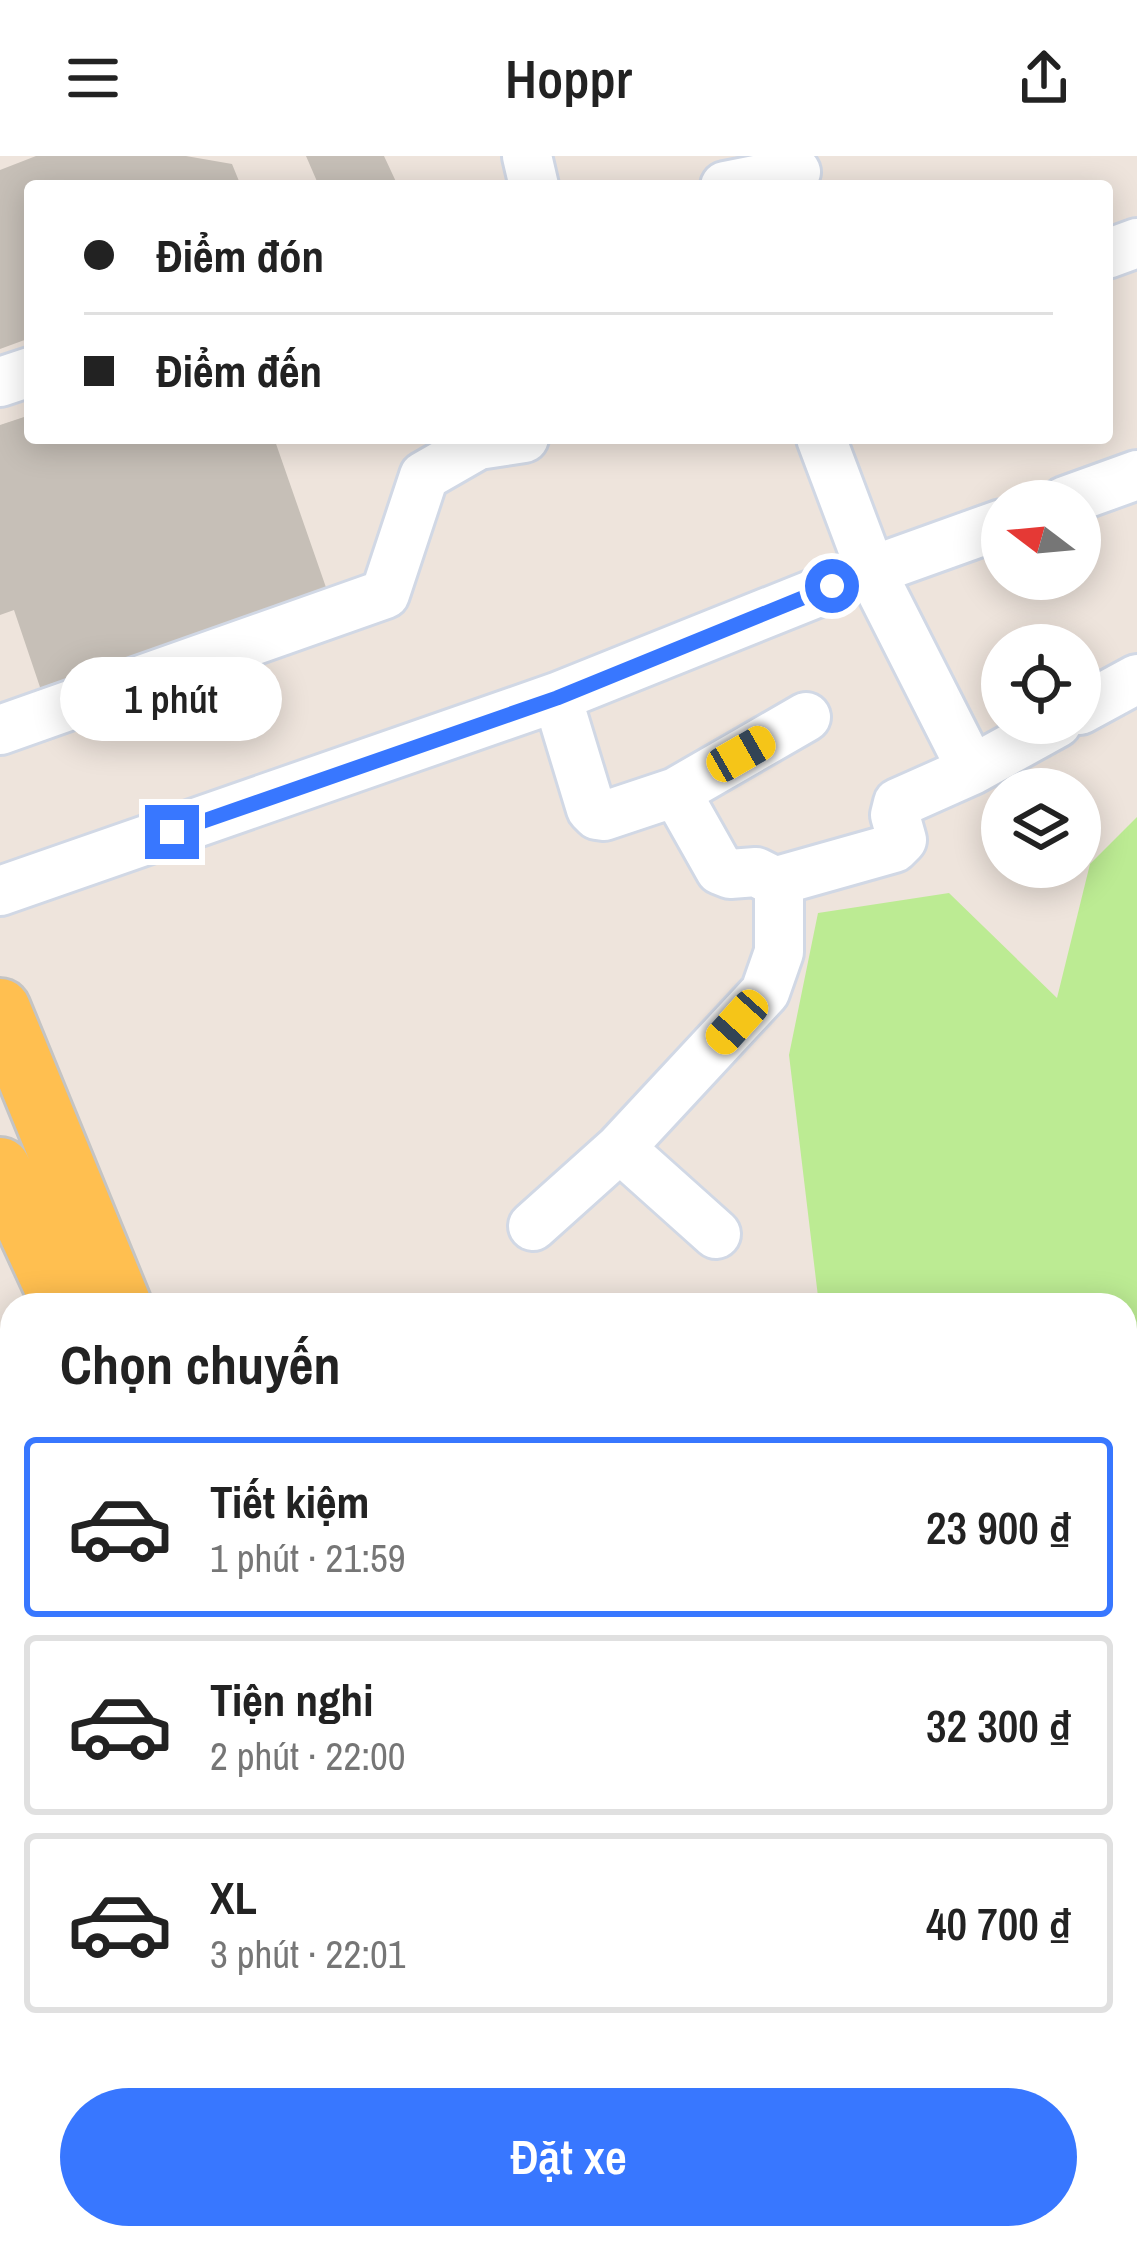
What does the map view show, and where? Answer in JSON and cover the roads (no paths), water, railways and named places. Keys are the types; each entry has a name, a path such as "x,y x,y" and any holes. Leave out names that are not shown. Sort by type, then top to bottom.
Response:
{"main road":[{"path":"0,1009 116,1293"},
{"path":"0,1168 57,1293"}],"street":[{"path":"755,180 796,172"},
{"path":"0,730 385,594 424,476 485,444"},
{"path":"823,444 871,571 972,770"},
{"path":"1101,488 1137,475"},
{"path":"0,891 557,698 981,532"},
{"path":"1101,699 1137,679"},
{"path":"557,698 591,809 604,816 676,792 806,717"},
{"path":"533,1226 620,1148 765,992 779,952 780,884 784,879 894,848 902,840 895,814 898,803 1019,744"},
{"path":"676,792 720,870 756,872 780,884"},
{"path":"620,1148 716,1234"}]}
